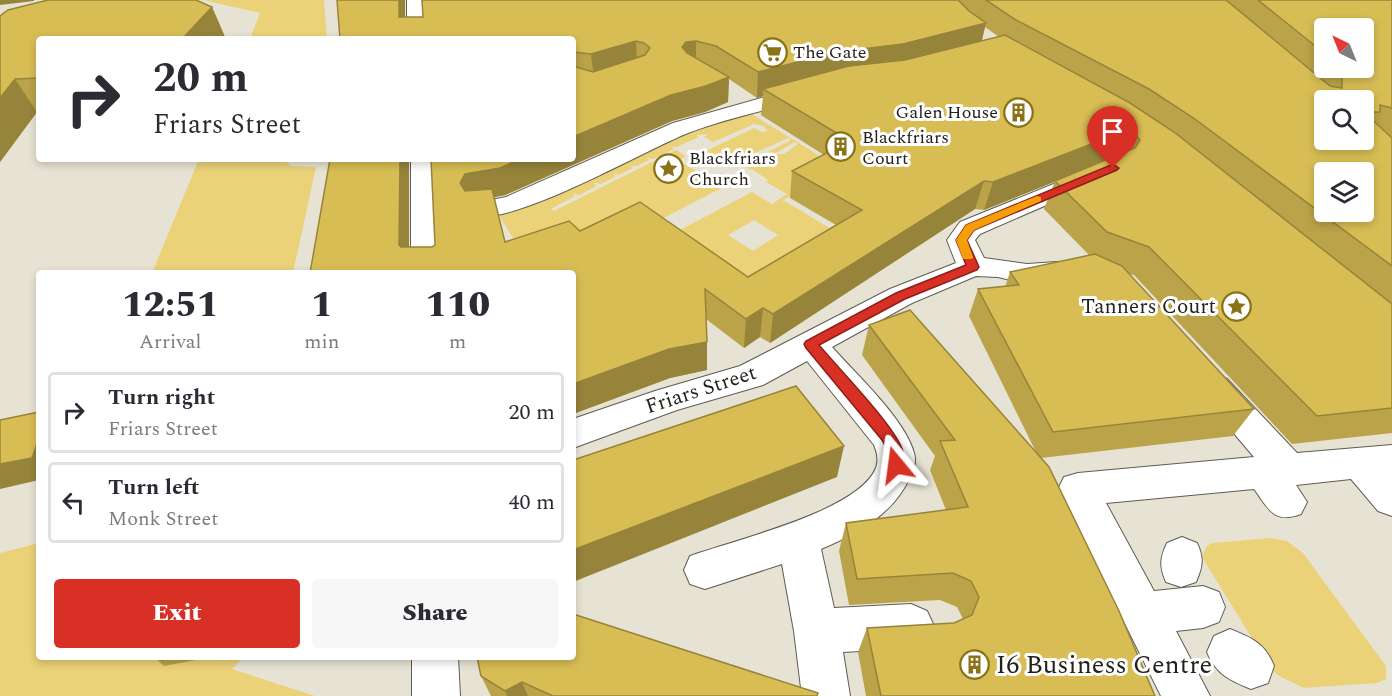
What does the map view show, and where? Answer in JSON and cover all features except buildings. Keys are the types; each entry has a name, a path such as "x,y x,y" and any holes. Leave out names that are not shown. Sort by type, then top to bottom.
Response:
{"street":[{"path":"416,0 417,36"},
{"path":"482,210 514,203 681,128 825,88"},
{"path":"731,90 752,108"},
{"path":"424,162 437,216 427,270"},
{"path":"973,267 962,240 970,228 1113,168"},
{"name":"Friars Street","path":"576,433 667,400 751,376 900,296 973,267 1035,274 1080,268"},
{"path":"705,570 798,539 853,515 873,501 889,481 896,465 895,451 888,436 811,344"},
{"path":"1193,364 1279,481"},
{"path":"1186,696 1078,489 1279,481 1375,461 1392,499"},
{"path":"798,539 817,631 826,696"},
{"path":"1142,613 1203,607"},
{"path":"817,631 940,624"},
{"path":"435,660 436,696"}],"shaded area":[{"path":"203,0 324,0 327,36 251,36 260,13"},
{"path":"750,113 867,185 816,183 783,200 848,239 748,300 522,253 493,205 688,129","holes":["754,124 764,126 767,131 762,132 754,128 706,151 731,164 788,138 791,140 768,152 776,153 795,142 798,144 784,154 765,154 741,166 755,171 768,180 766,182 787,194 772,204 752,192 678,231 652,224 735,181 721,173 710,178 678,161 686,156 676,150 554,211 551,209 575,196 573,194 579,195 597,186 594,183 601,184 615,177 613,174 619,175 633,168 630,166 637,166 649,160 647,158 653,159 674,149 672,147 699,137 696,135 709,134 704,137 713,142","754,220 778,235 753,251 728,235"]},
{"path":"198,162 287,162 291,166 316,167 294,270 153,270"},
{"path":"1271,538 1287,541 1303,553 1386,666 1386,679 1377,683 1304,688 1279,676 1271,669 1203,559 1203,554 1207,546 1212,543"},
{"path":"36,544 36,660 240,660 232,669 315,696 0,696 0,553"}],"slow traffic":[{"path":"967,257 962,240 964,233 970,228 1037,199"}],"place":[{"name":"The Gate","path":"772,52"},
{"name":"Galen House","path":"1019,112"},
{"name":"Blackfriars Court","path":"841,147"},
{"name":"Blackfriars Church","path":"668,168"},
{"name":"Tanners Court","path":"1237,307"},
{"name":"I6 Business Centre","path":"975,665"}],"route":[{"path":"896,465 895,451 888,436 811,344 900,296 973,267 965,253 962,240 964,233 970,228 1113,168"}]}
